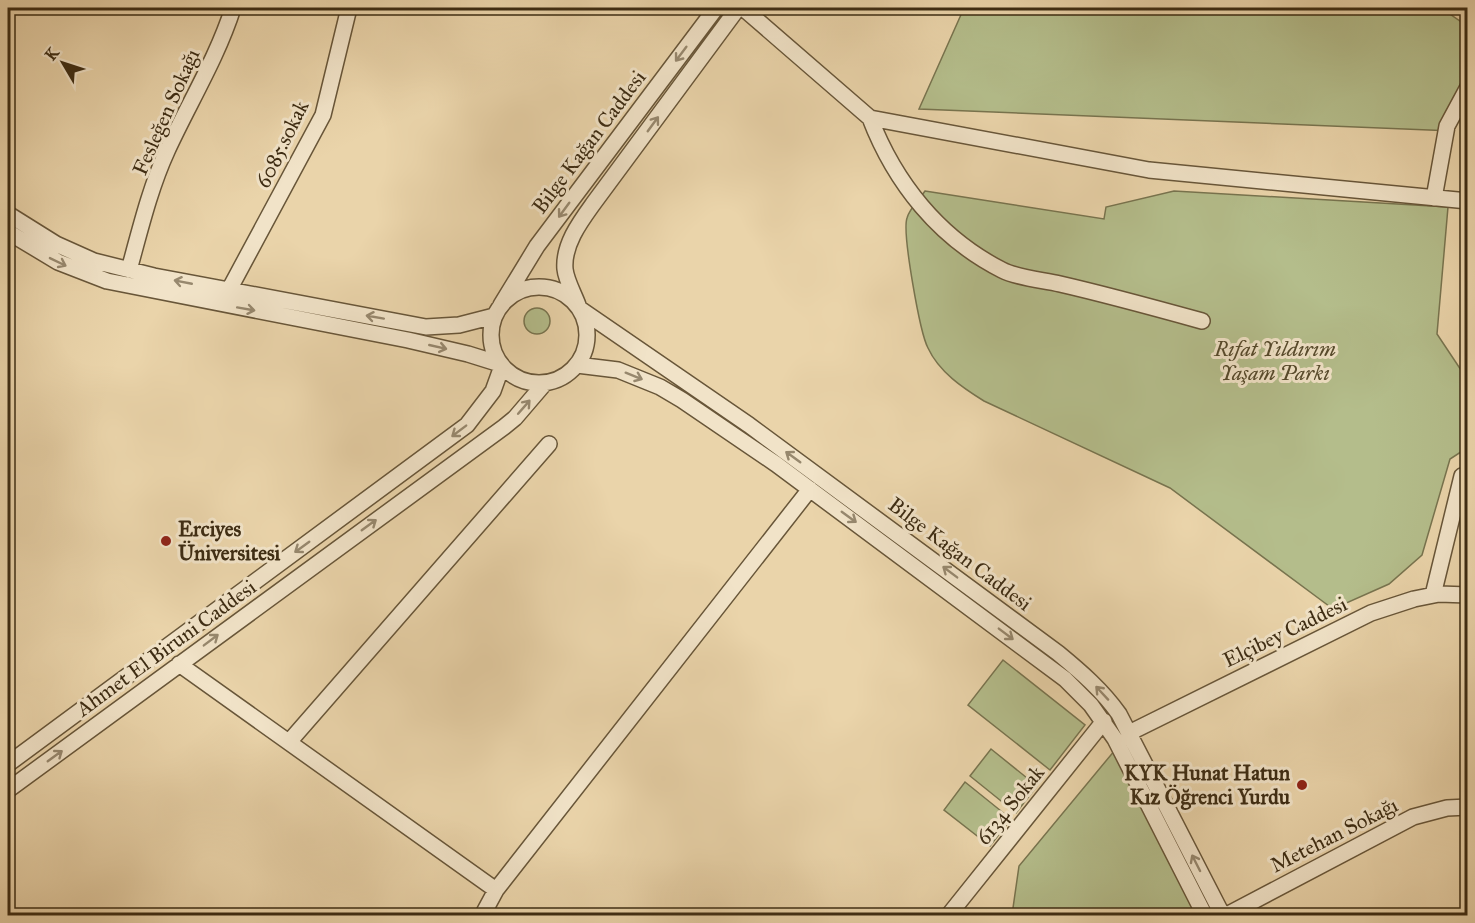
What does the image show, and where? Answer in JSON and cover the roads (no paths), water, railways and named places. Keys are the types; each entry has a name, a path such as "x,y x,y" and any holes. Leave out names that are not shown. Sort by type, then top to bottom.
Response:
{"street":[{"name":"Fesleğen Sokağı","path":"129,270 166,153 213,60 233,8"},
{"name":"6085.sokak","path":"229,290 323,115 349,8"},
{"name":"Bilge Kağan Caddesi","path":"498,310 524,265 543,238 716,8"},
{"name":"Bilge Kağan Caddesi","path":"738,8 593,204 574,234 568,250 565,270 579,307 749,425 1058,653 1100,690 1119,714 1224,915"},
{"path":"743,8 870,118 888,159 923,209 955,238 988,262 1005,272 1097,292 1202,321"},
{"path":"1434,198 1447,126 1467,87"},
{"path":"870,118 1149,170 1467,201"},
{"path":"8,214 34,232 94,261 229,290 426,327 459,325 498,310"},
{"path":"8,232 58,262 107,281 408,340 468,354 501,365"},
{"path":"533,286 546,286 569,296 579,307 587,329 584,354 577,364 562,376 545,383 532,383 520,380 501,365 494,353 491,328 498,310 510,296 533,286"},
{"name":"Bilge Kağan Caddesi","path":"577,364 618,370 660,387 703,413 810,489 1065,679 1104,722 1205,915"},
{"name":"Ahmet El Biruni Caddesi","path":"8,764 467,425 493,391 501,365"},
{"name":"Ahmet El Biruni Caddesi","path":"8,790 504,427 515,418 545,383"},
{"path":"289,742 549,444"},
{"path":"1433,595 1462,476"},
{"path":"482,915 496,890 810,489"},
{"name":"Elçibey Caddesi","path":"1129,733 1353,621 1389,606 1433,595 1467,595"},
{"path":"179,664 496,890"},
{"name":"6134 Sokak","path":"948,915 1104,722"},
{"name":"Metehan Sokağı","path":"1224,915 1413,817 1447,808 1467,807"}],"place":[{"name":"Erciyes Üniversitesi","path":"166,541"},
{"name":"KYK Hunat Hatun Kız Öğrenci Yurdu","path":"1302,785"}],"park label":[{"name":"Rıfat Yıldırım Yaşam Parkı","path":"1275,361"}]}
